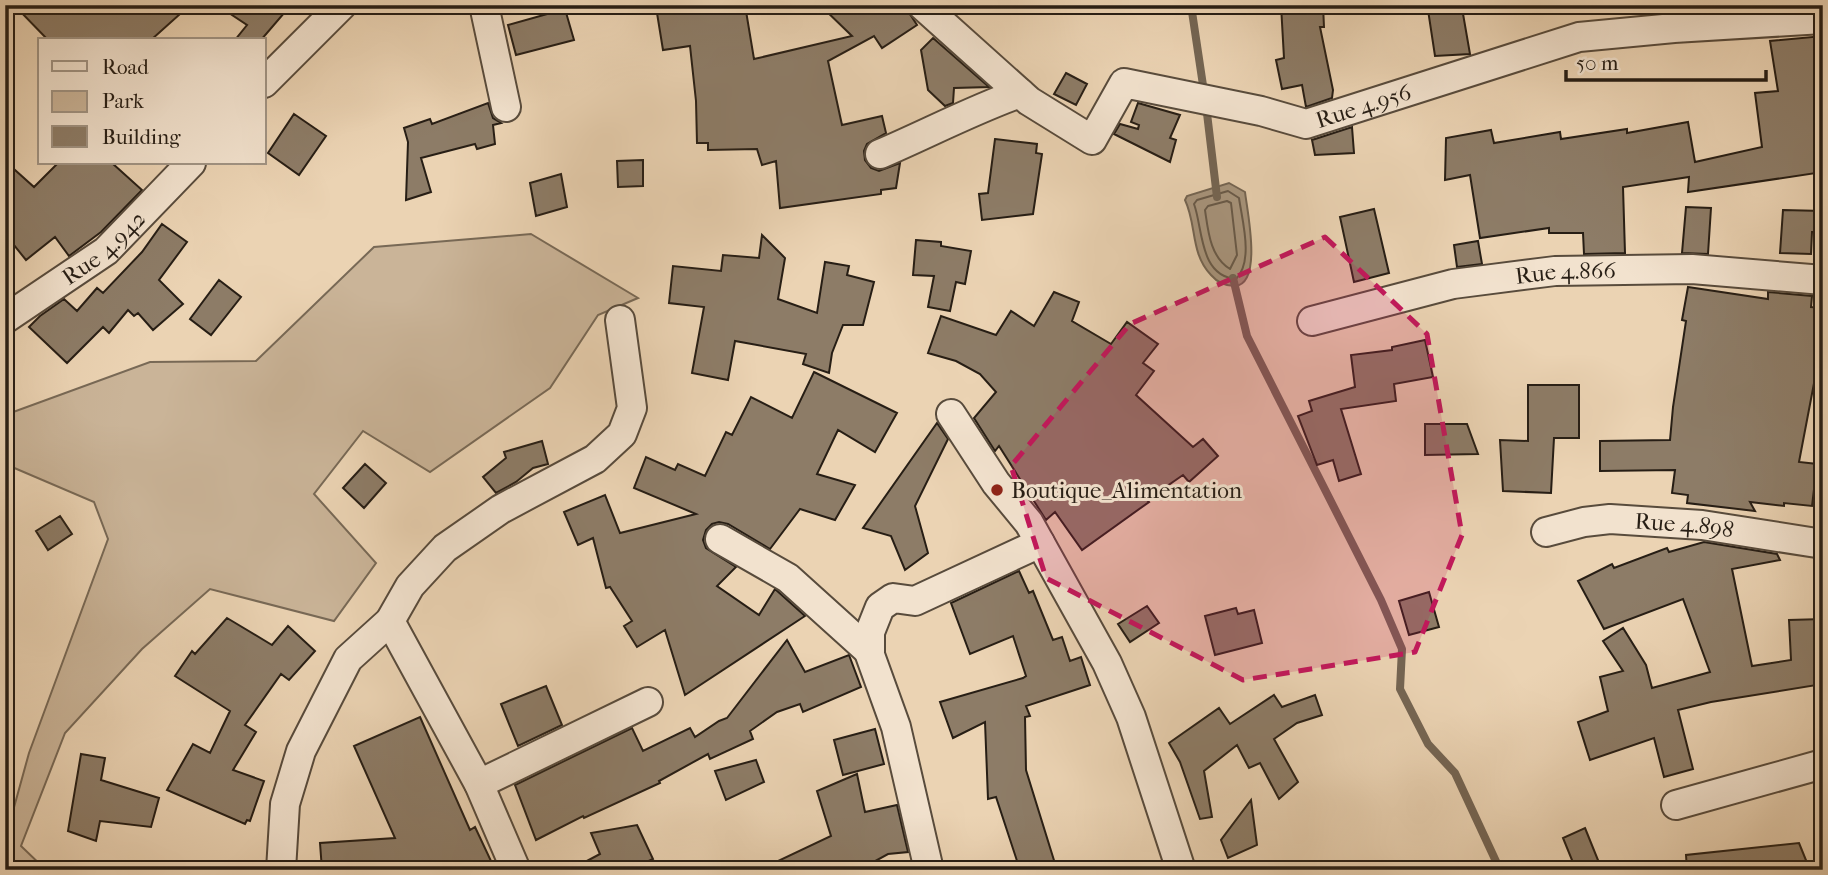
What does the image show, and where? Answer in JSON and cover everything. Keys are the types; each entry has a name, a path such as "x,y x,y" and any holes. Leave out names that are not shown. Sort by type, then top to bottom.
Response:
{"street":[{"path":"266,81 342,5"},
{"path":"484,5 506,107"},
{"name":"Rue 4.956","path":"922,5 1029,101 1092,140 1124,83 1261,111 1306,124 1579,37 1823,19"},
{"path":"880,155 994,102 1020,93"},
{"name":"Rue 4.942","path":"5,319 106,251 190,164"},
{"name":"Rue 4.866","path":"1312,321 1453,284 1555,271 1692,269 1823,280"},
{"path":"281,870 285,804 301,751 348,659 390,621 410,586 445,548 501,509 595,459 622,434 632,408 620,320"},
{"path":"951,414 996,484 1022,511 1107,663 1131,717 1181,870"},
{"name":"Rue 4.898","path":"1546,532 1584,522 1610,519 1702,525 1823,544"},
{"path":"720,539 788,578 870,652"},
{"path":"929,870 896,727 870,652 870,632 880,607 893,598 915,601 1040,543"},
{"path":"390,621 479,784 516,870"},
{"path":"479,784 648,702"},
{"path":"1676,805 1823,764"}],"highlighted area":[{"path":"1325,237 1427,334 1462,535 1415,652 1243,680 1046,578 1011,466 1130,324"}],"green space":[{"path":"531,234 638,298 598,315 550,388 430,472 363,431 314,494 376,563 334,621 210,589 142,649 65,733 21,846 46,870 5,870 5,840 29,753 108,539 94,502 5,464 5,415 150,362 256,361 374,247"}],"water":[{"path":"1229,183 1245,192 1251,245 1249,273 1244,282 1235,286 1219,282 1204,266 1185,200 1187,196"}],"building":[{"path":"14,5 190,5 153,38 46,38"},
{"path":"217,5 291,5 263,38 237,38 247,25"},
{"path":"704,5 745,5 754,59 852,36 820,5 904,5 917,25 882,48 874,36 828,61 842,125 882,116 886,133 867,144 864,151 865,160 871,168 879,171 900,163 896,188 881,190 881,194 780,208 776,161 762,165 757,149 708,150 708,143 697,143 690,46 663,50 657,13"},
{"path":"1281,5 1323,5 1324,27 1320,27 1333,90 1332,98 1306,107 1302,85 1282,89 1276,60 1284,58"},
{"path":"1462,8 1470,54 1435,56 1428,10"},
{"path":"565,9 574,40 516,55 508,25"},
{"path":"1823,36 1823,90 1819,91 1823,115 1823,172 1688,192 1689,177 1623,187 1625,253 1584,254 1583,233 1549,233 1549,228 1480,238 1470,175 1445,180 1446,138 1491,130 1494,143 1560,132 1561,139 1627,129 1627,133 1688,122 1695,162 1762,147 1755,93 1778,91 1770,41"},
{"path":"933,38 989,87 954,88 953,103 945,106 928,90 921,50"},
{"path":"1066,73 1087,84 1076,105 1054,94"},
{"path":"488,103 493,118 501,123 493,125 495,144 477,149 475,144 421,158 431,192 406,200 408,142 404,128 430,119 432,124"},
{"path":"1138,103 1180,115 1170,138 1176,140 1170,162 1114,134 1120,124 1138,129 1139,125 1131,122"},
{"path":"294,114 326,136 299,175 268,153"},
{"path":"1352,127 1354,153 1315,155 1312,140"},
{"path":"995,139 1037,144 1036,153 1042,154 1033,214 982,220 979,194 988,193"},
{"path":"643,160 643,186 618,187 617,161"},
{"path":"5,161 34,187 57,164 113,164 142,190 101,232 69,256 55,237 26,260 5,234"},
{"path":"561,174 567,207 536,216 530,183"},
{"path":"1686,207 1711,208 1708,254 1682,253"},
{"path":"1374,209 1389,273 1354,282 1340,217"},
{"path":"1783,210 1823,211 1823,232 1812,232 1811,254 1780,253"},
{"path":"162,224 187,242 159,280 183,304 153,330 138,313 134,316 128,310 109,333 103,327 67,363 29,327 64,299 77,311 97,288 103,293 142,252"},
{"path":"762,235 785,258 778,299 817,313 825,262 849,266 847,275 874,282 863,325 843,325 832,353 829,373 803,364 806,354 735,341 728,380 692,373 704,307 669,303 673,266 721,271 723,255 759,258"},
{"path":"916,240 941,242 941,246 971,251 965,284 956,282 950,311 928,307 934,276 913,275"},
{"path":"1478,241 1482,264 1457,267 1454,245"},
{"path":"219,280 241,297 211,335 190,319"},
{"path":"1688,287 1768,299 1768,292 1812,296 1811,307 1823,308 1823,357 1819,357 1799,462 1817,464 1812,506 1750,502 1755,511 1687,503 1688,495 1672,493 1675,470 1600,471 1600,441 1670,440 1686,321 1682,320"},
{"path":"1054,292 1079,302 1072,321 1111,344 1127,322 1158,344 1143,363 1154,371 1136,395 1193,447 1203,439 1218,456 1189,482 1183,475 1082,550 1055,512 1046,520 999,446 995,451 974,418 996,392 980,374 956,361 928,353 941,316 996,335 1011,311 1034,326"},
{"path":"1425,340 1433,377 1394,384 1396,401 1341,409 1361,474 1339,481 1333,460 1317,465 1298,416 1312,411 1309,401 1355,387 1351,355 1392,350 1392,347"},
{"path":"814,372 897,413 875,452 838,430 817,474 855,485 835,520 800,509 770,549 728,524 719,522 706,530 703,540 706,548 736,567 717,586 759,615 775,589 805,616 685,695 665,630 637,647 624,626 632,621 610,587 606,588 593,538 578,545 564,512 605,495 620,533 696,514 634,488 646,457 675,470 678,464 705,476 726,432 732,435 751,397 792,418"},
{"path":"1528,385 1579,385 1579,438 1554,438 1551,493 1503,491 1500,440 1528,441"},
{"path":"937,423 948,439 915,506 928,553 905,570 891,536 863,528"},
{"path":"1425,424 1467,424 1478,454 1425,455"},
{"path":"542,441 548,464 533,468 496,493 483,477 506,458 504,452"},
{"path":"365,464 386,483 364,508 343,488"},
{"path":"60,516 72,534 48,550 36,531"},
{"path":"1704,542 1777,554 1780,560 1732,569 1752,666 1791,660 1789,620 1823,619 1823,684 1678,710 1693,769 1664,777 1654,738 1590,760 1578,722 1608,711 1600,677 1623,671 1603,641 1623,628 1646,665 1652,688 1710,672 1683,599 1604,629 1578,581 1612,564 1614,568 1667,548 1669,552"},
{"path":"1019,571 1029,593 1033,591 1053,640 1062,637 1070,661 1081,657 1090,685 1026,706 1030,716 1025,717 1026,770 1057,870 1020,870 996,797 988,799 985,722 953,738 940,702 1026,676 1013,636 970,654 951,603"},
{"path":"1429,592 1439,627 1409,635 1399,601"},
{"path":"1147,606 1159,623 1130,642 1118,624"},
{"path":"1236,608 1238,614 1254,610 1262,643 1215,655 1205,616"},
{"path":"227,618 272,645 288,626 315,651 289,680 281,674 245,725 256,732 233,770 264,781 250,821 247,820 245,824 167,790 193,744 210,753 230,711 175,676 192,651 195,654"},
{"path":"787,640 805,672 849,655 861,687 803,712 800,704 777,712 750,731 753,739 710,759 708,754 659,781 660,783 584,818 583,816 536,840 515,785 632,728 643,751 690,728 695,737 727,718"},
{"path":"546,686 562,725 518,746 501,704"},
{"path":"1274,695 1282,707 1315,695 1322,715 1297,723 1274,739 1298,782 1279,799 1260,763 1249,768 1237,745 1204,771 1212,817 1200,819 1180,762 1169,743 1219,708 1230,724"},
{"path":"420,717 470,830 475,827 491,861 473,870 322,870 320,843 395,838 354,746"},
{"path":"875,729 884,764 843,775 834,740"},
{"path":"81,754 105,758 101,780 159,798 151,827 100,821 96,841 68,831"},
{"path":"756,760 764,782 726,800 715,771"},
{"path":"857,774 865,812 897,805 908,852 888,854 859,870 759,870 831,836 817,791"},
{"path":"1251,800 1257,845 1228,858 1221,840"},
{"path":"637,825 653,859 629,870 570,870 600,854 591,833"},
{"path":"1585,828 1602,870 1576,870 1563,838"},
{"path":"1799,843 1810,870 1687,870 1686,855"}],"waterway":[{"path":"1191,5 1204,92"},
{"path":"1206,105 1217,197"},
{"path":"1233,278 1247,336 1381,600 1402,649 1400,689 1428,744 1455,773 1500,870"}],"place":[{"name":"Boutique_Alimentation","path":"997,490"}]}
